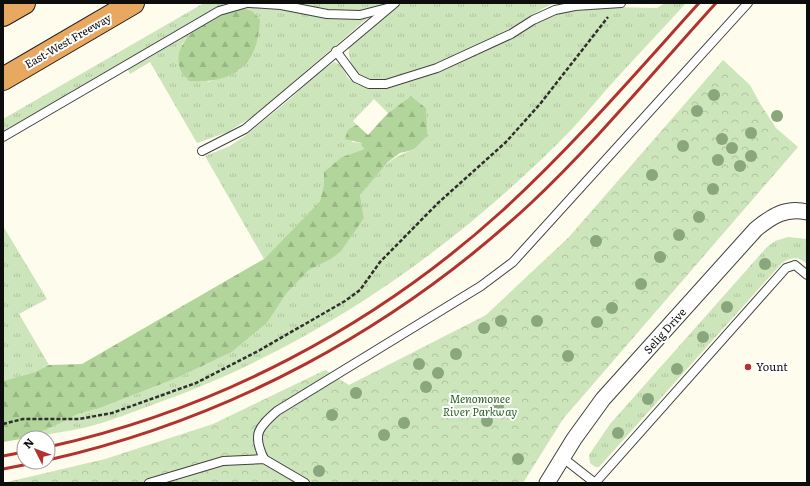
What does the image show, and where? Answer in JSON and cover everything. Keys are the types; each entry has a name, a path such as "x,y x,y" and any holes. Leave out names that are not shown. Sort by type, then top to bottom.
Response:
{"highway":[{"path":"3,15 24,3"},
{"name":"East-West Freeway","path":"3,79 133,3"}],"street":[{"name":"Selig Drive","path":"547,483 583,426 603,399 756,229 777,214 788,210 807,212"}],"lane":[{"path":"3,137 219,12 249,3 281,5 327,14 360,15 392,5"},
{"path":"336,51 356,78 369,84 386,84 437,68 511,34 533,20 555,10 575,6 621,3"},
{"path":"264,459 258,446 257,436 259,429 277,411 481,286 513,262 748,3"},
{"path":"202,151 245,129 392,5"},
{"path":"563,458 595,483 786,268 795,265 807,275"},
{"path":"150,483 223,461 264,459 305,483"}],"path":[{"path":"3,424 23,419 79,419 112,413 168,393 196,382 260,350 345,301 360,290 380,262 438,203 506,142 540,104 604,21 621,3"}],"green space":[{"path":"204,3 226,3 3,132 3,119"},
{"path":"239,3 385,3 255,115 228,132 197,143 150,62 130,74 127,68 199,27 182,44 208,82 240,70 252,11 243,8"},
{"path":"402,3 555,3 472,49 422,69 389,80 378,80 364,77 358,73 351,62 349,47"},
{"path":"665,3 686,3 609,86 572,129 527,173 481,214 432,253 381,289 328,322 274,352 218,379 93,426 56,433 56,430 45,430 78,414 100,408 177,378 232,352 267,323 286,294 309,270 331,259 364,218 360,195 390,162 405,153 414,150 426,108 411,96 388,113 374,99 353,121 357,125 351,127 352,142 363,143 364,149 342,157 324,184 320,201 264,259 205,156 230,146 246,135 290,99 319,72 334,62 341,65 348,78 356,84 368,88 384,89 440,71 513,37 556,13 614,7 657,8"},
{"path":"243,8 252,11 260,20 258,36 249,60 241,69 231,75 205,81 189,81 182,73 178,59 180,50 185,41 207,21 226,11"},
{"name":"Menomonee River Parkway","path":"723,60 750,85 776,128 798,147 563,419 523,483 3,483 105,459 213,424 325,370 349,385 486,315 569,237"},
{"path":"411,96 426,108 427,136 413,150 400,153 388,162 360,195 364,218 341,251 331,259 309,270 286,294 267,323 232,352 177,378 100,408 78,414 45,430 16,430 16,440 3,442 3,381 35,372 49,365 82,364 264,259 320,201 324,184 324,172 342,157 364,149 362,143 345,139 349,130 357,125 368,135 388,113"},
{"path":"3,226 47,299 19,314 49,365 35,372 3,381"},
{"path":"788,237 807,239 807,264 804,261 795,258 782,263 599,467 595,467 590,463 589,455 610,424 767,247 775,241"}],"railway":[{"path":"56,445 110,431 172,411 232,387 290,359 346,327 401,292 453,253 528,187 603,110 699,3"},
{"path":"56,458 115,442 181,420 244,394 306,364 365,330 423,291 478,249 530,204 602,131 716,3"},
{"path":"3,456 16,454"},
{"path":"3,469 16,466"}],"place":[{"name":"Yount","path":"748,367"}]}
